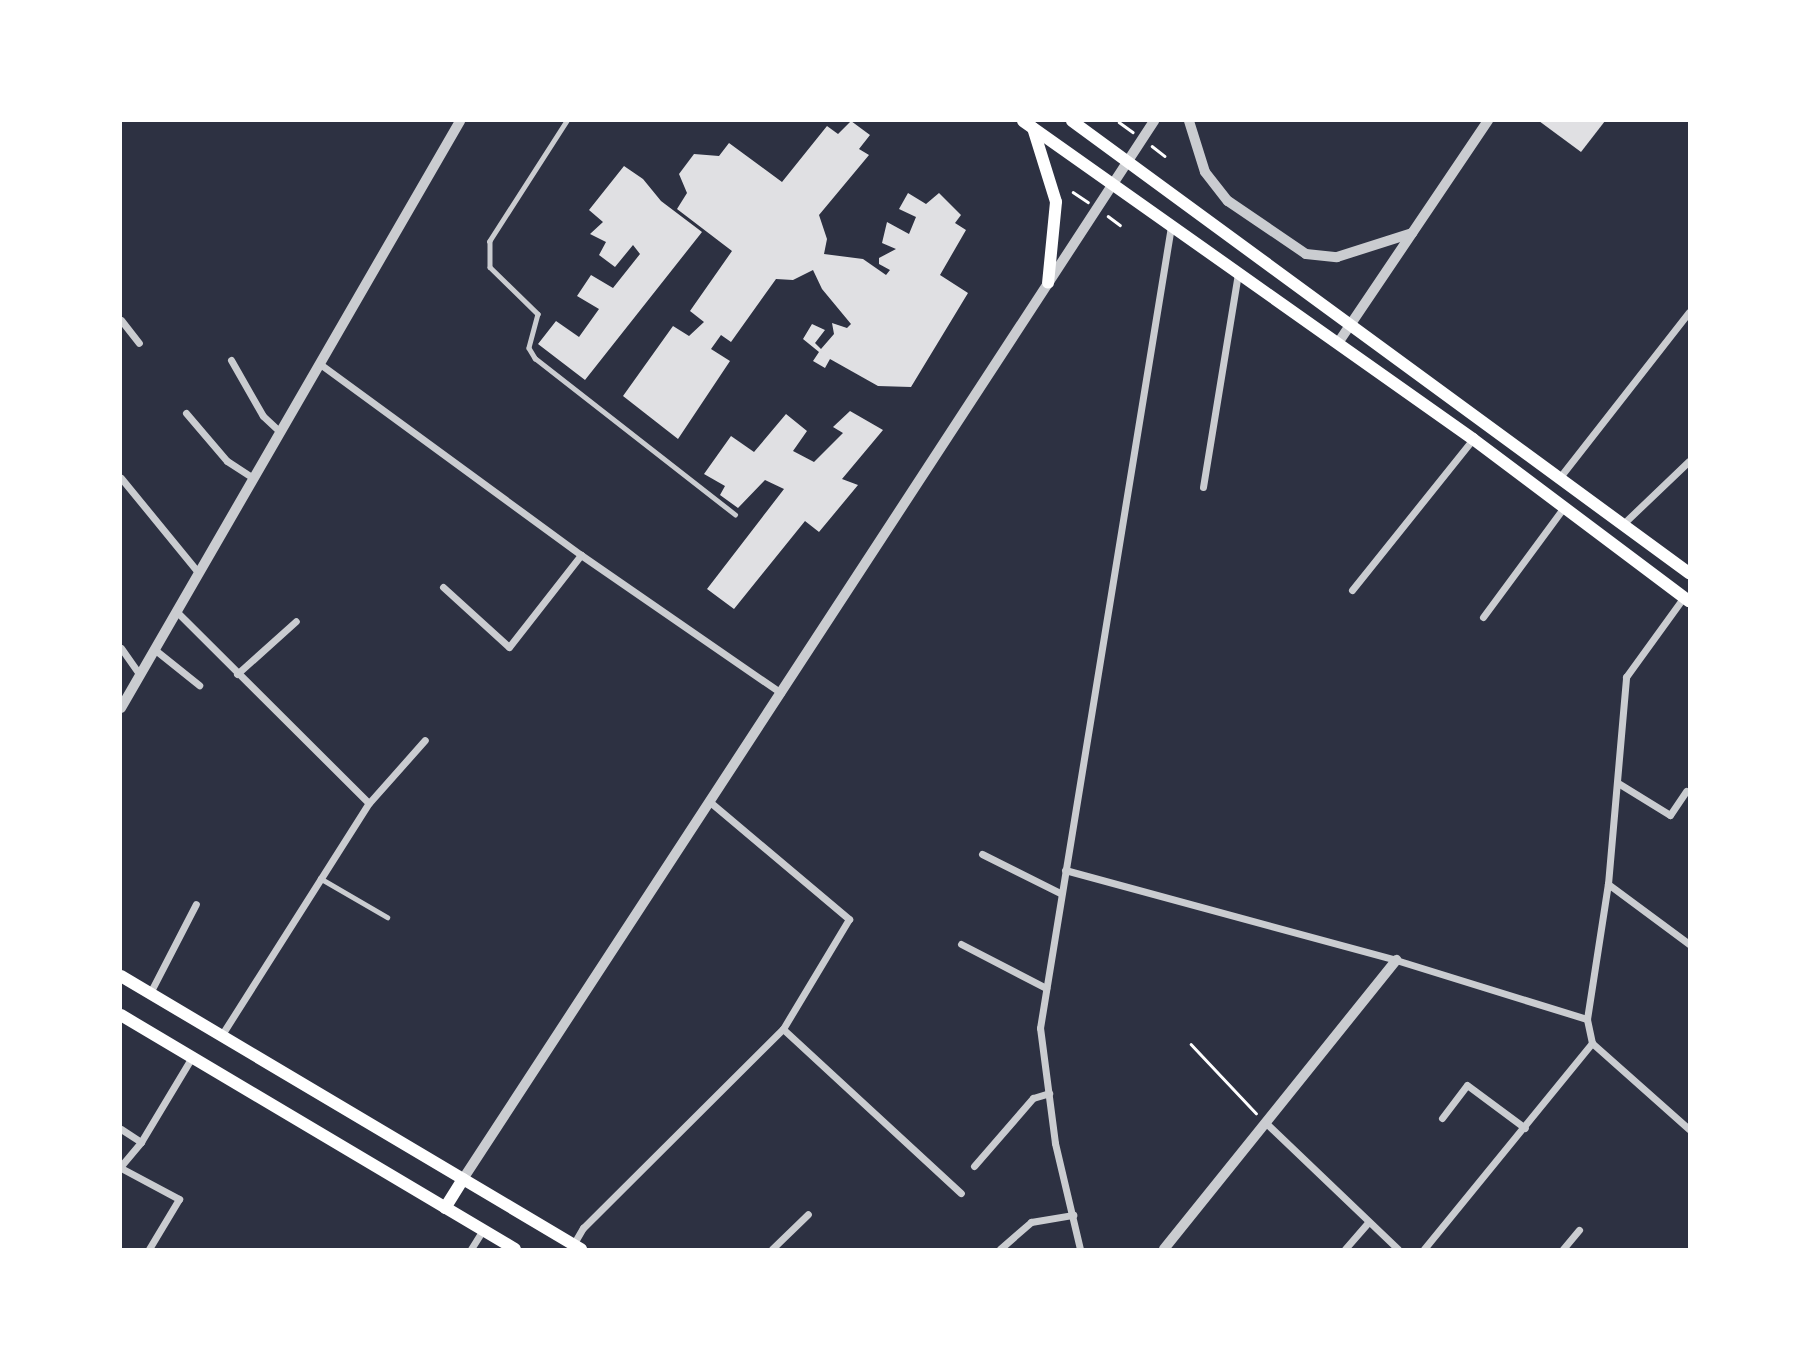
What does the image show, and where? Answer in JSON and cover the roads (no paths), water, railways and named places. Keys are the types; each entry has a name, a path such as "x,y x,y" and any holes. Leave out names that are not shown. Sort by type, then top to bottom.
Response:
{"main road":[{"path":"1072,121 1352,322 1689,573"},
{"path":"1028,124 1473,439 1686,599"},
{"path":"1028,124 1056,202 1048,283"},
{"path":"121,976 577,1247"},
{"path":"121,1015 515,1249"},
{"path":"445,1208 463,1180"}],"street":[{"path":"121,708 460,121"},
{"path":"463,1180 1154,121"},
{"path":"1189,121 1205,172 1228,201 1306,254 1337,257 1412,233"},
{"path":"1338,343 1488,121"},
{"path":"1080,1249 1049,1093 1040,1028 1060,893 1103,660 1171,226"},
{"path":"1203,487 1238,273"},
{"path":"1560,477 1689,312"},
{"path":"121,320 139,343"},
{"path":"230,360 263,415 279,431"},
{"path":"320,364 581,555 781,693"},
{"path":"186,412 227,461 252,477"},
{"path":"1352,590 1473,439"},
{"path":"1623,524 1689,461"},
{"path":"121,478 198,572"},
{"path":"1483,617 1564,507"},
{"path":"443,587 509,647 581,555"},
{"path":"1686,599 1626,677 1608,884 1587,1019 1592,1043 1689,1129"},
{"path":"176,611 369,803"},
{"path":"237,674 296,621"},
{"path":"121,649 140,675"},
{"path":"154,649 199,685"},
{"path":"221,1036 369,803 425,740"},
{"path":"1618,783 1670,815 1686,791"},
{"path":"577,1247 583,1228 783,1029 849,919 710,802"},
{"path":"982,854 1060,893"},
{"path":"1065,870 1396,960 1587,1019"},
{"path":"1608,884 1689,944"},
{"path":"150,993 196,904"},
{"path":"961,944 1046,988"},
{"path":"1164,1249 1396,960"},
{"path":"783,1029 869,1104 961,1193"},
{"path":"1424,1249 1592,1043"},
{"path":"149,1249 179,1199 121,1167 141,1142 192,1057"},
{"path":"1442,1118 1467,1085 1525,1128"},
{"path":"974,1167 1033,1098 1049,1093"},
{"path":"1266,1124 1398,1249"},
{"path":"121,1129 141,1142"},
{"path":"772,1249 808,1213"},
{"path":"1000,1249 1031,1222 1073,1215"},
{"path":"1345,1249 1368,1223"},
{"path":"471,1249 483,1230"},
{"path":"1563,1249 1579,1230"}],"lane":[{"path":"567,121 490,241 490,267 538,314 529,348 535,358 735,514"},
{"path":"319,878 387,917"}]}
